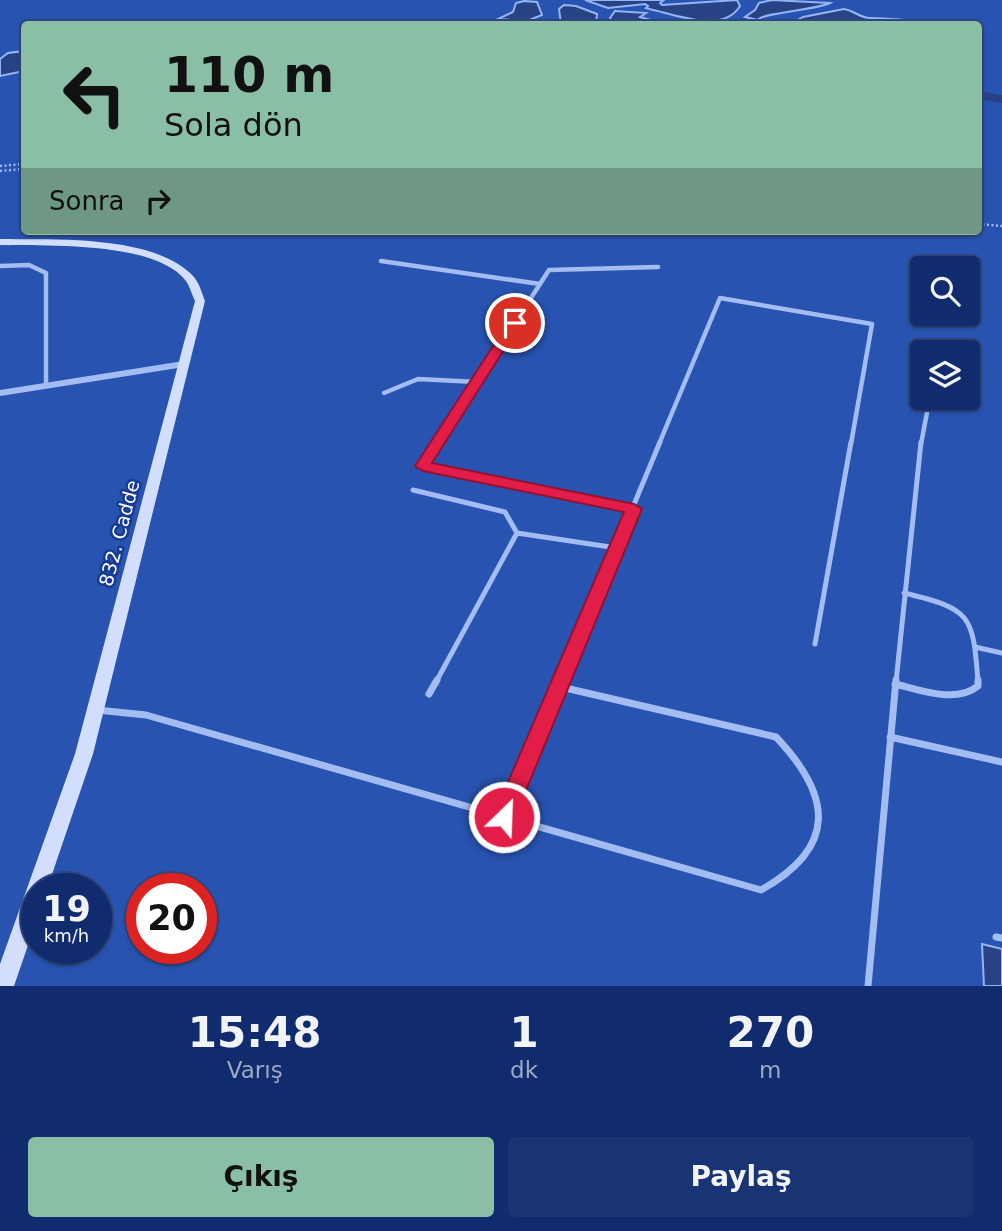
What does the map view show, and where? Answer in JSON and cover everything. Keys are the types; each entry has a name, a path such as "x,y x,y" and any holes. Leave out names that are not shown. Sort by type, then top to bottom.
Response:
{"street":[{"name":"832. Cadde","path":"0,242 127,250 153,255 178,267 194,281 200,300 84,754 3,986"},
{"path":"0,393 184,364"}],"lane":[{"path":"381,261 540,284"},
{"path":"0,266 29,265 46,272 46,385"},
{"path":"634,509 423,466 549,270 658,267"},
{"path":"504,817 561,687 720,298 872,324 815,644"},
{"path":"384,393 418,379 477,382"},
{"path":"868,986 904,593 927,410"},
{"path":"413,491 505,512 517,533"},
{"path":"517,533 617,548"},
{"path":"429,694 517,533"},
{"path":"895,684 960,695 972,692 978,685 972,623 960,609 950,604 904,593"},
{"path":"975,647 1002,653"},
{"path":"95,709 146,715 761,890 793,872 814,844 819,812 814,787 801,764 776,737 561,687"},
{"path":"890,737 1002,762"}],"path":[{"path":"0,169 21,166"},
{"path":"982,224 1002,226"}],"shaded area":[{"path":"0,0 1002,0 1002,986 0,986"},
{"path":"585,0 664,0 660,3 662,5 737,0 740,6 723,19 712,21 653,10 646,8 648,6 645,4 608,8"},
{"path":"772,0 830,3 768,15 758,20 745,17 755,10 759,3"},
{"path":"537,2 542,15 527,21 498,19 513,12 516,3"},
{"path":"564,5 576,6 597,14 596,21 561,21 559,9"},
{"path":"844,9 866,18 911,21 796,21 803,17"},
{"path":"615,11 646,13 640,17 654,21 612,21 610,18"},
{"path":"21,51 21,72 0,76 0,59 8,53"},
{"path":"982,944 1002,949 1002,986 984,986"}],"waterway":[{"path":"982,96 1002,99"}],"route":[{"path":"504,817 634,509 423,466 515,323"}]}
